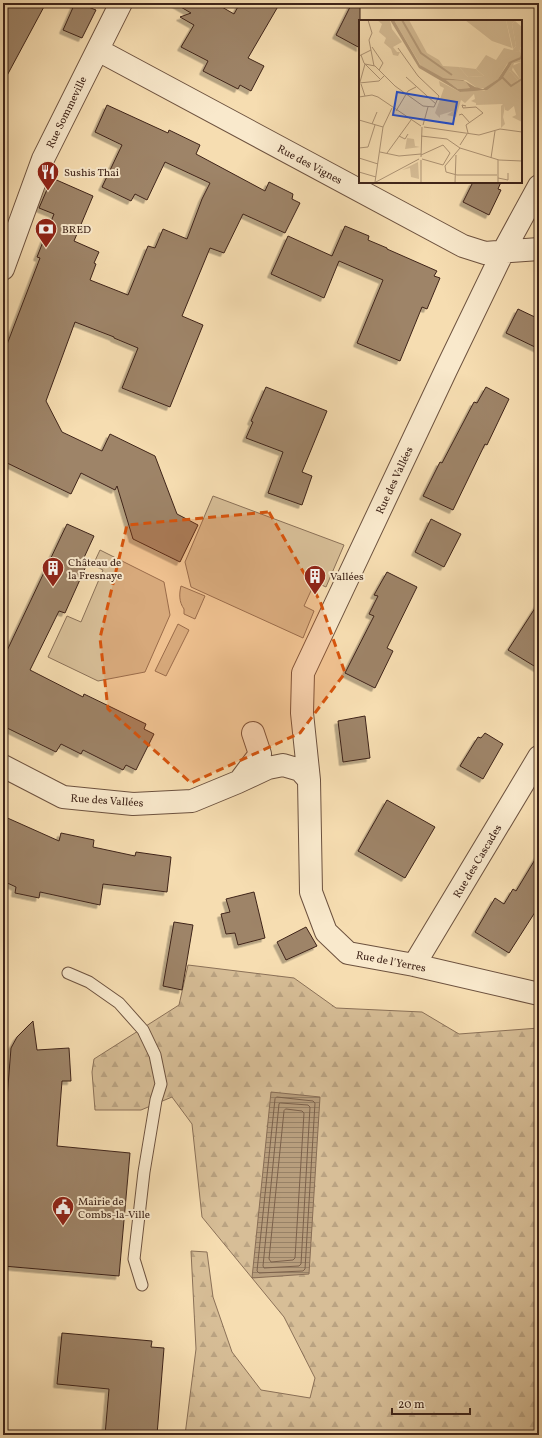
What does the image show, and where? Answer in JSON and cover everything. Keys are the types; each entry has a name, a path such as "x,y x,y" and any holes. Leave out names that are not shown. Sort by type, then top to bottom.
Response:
{"street":[{"name":"Rue Sommeville","path":"3,269 43,159 121,3"},
{"name":"Rue des Vignes","path":"98,50 463,246 485,253 539,250"},
{"path":"503,252 539,186"},
{"name":"Rue des Vallées","path":"302,714 303,673 503,252"},
{"name":"Rue de l'Yerres","path":"302,714 309,780 311,892 326,932 348,953 414,965 539,994"},
{"name":"Rue des Vallées","path":"238,782 260,754 253,733"},
{"name":"Rue des Cascades","path":"414,965 539,757"},
{"name":"Rue des Vallées","path":"3,766 63,797 133,804 192,801 268,768 283,765 300,770 309,780"}],"lane":[{"path":"68,974 89,982 119,1003 143,1030 155,1055 161,1084 156,1100 144,1172 134,1259 142,1285"}],"highlighted area":[{"path":"269,512 320,601 345,673 300,733 191,783 108,709 100,638 127,525"}],"green space":[{"path":"213,496 344,545 326,587 315,582 304,606 314,611 303,638 191,587 185,562"},
{"path":"100,550 164,582 170,615 145,672 98,681 48,657 67,616 81,622 103,570 93,565"},
{"path":"181,586 205,596 195,619 184,614 184,609 180,598"},
{"path":"178,624 189,630 166,676 155,671"},
{"path":"188,965 294,978 336,1008 422,1012 459,1034 539,1028 539,1435 185,1435 196,1349 191,1251 207,1252 213,1297 232,1352 261,1390 310,1398 315,1378 284,1317 202,1217 192,1124 172,1097 141,1110 95,1110 92,1072 94,1059 179,1005"}],"water":[{"path":"271,1092 320,1097 309,1274 252,1278"}],"building":[{"path":"3,3 46,3 3,83"},
{"path":"75,3 96,10 82,38 63,30"},
{"path":"174,3 215,3 234,14 240,3 280,3 248,58 264,66 251,91 240,85 238,89 203,71 208,61 181,47 194,25 180,17 191,13"},
{"path":"352,3 360,3 359,47 336,35"},
{"path":"107,105 168,133 169,130 200,145 196,154 265,191 269,182 293,194 292,199 300,203 285,233 243,214 224,253 210,248 182,316 203,325 170,407 122,388 138,348 75,322 46,401 62,432 102,451 110,434 155,456 177,514 198,525 180,562 133,539 117,486 115,490 81,473 71,494 3,461 3,347 6,347 40,258 37,257 54,214 39,208 52,178 93,196 74,241 99,252 94,263 96,264 90,280 128,295 148,246 155,248 163,229 187,239 202,199 210,183 165,162 147,200 135,194 131,201 102,187 122,145 95,132"},
{"path":"472,183 501,183 498,189 501,190 489,215 463,202"},
{"path":"345,226 369,236 368,240 437,271 434,276 440,278 427,309 422,307 400,361 357,343 383,280 339,261 324,298 271,274 288,236 332,256"},
{"path":"518,309 539,319 539,349 506,333"},
{"path":"266,387 327,411 302,472 312,476 302,505 268,493 283,452 246,438 253,422 251,421"},
{"path":"486,387 509,399 453,510 423,496 440,462 442,463 474,402 477,403"},
{"path":"431,519 461,534 444,567 415,552"},
{"path":"67,524 94,536 82,562 87,564 65,613 59,611 30,670 83,697 84,694 146,724 144,729 154,734 136,770 126,765 123,770 83,750 81,754 61,744 56,752 3,726 3,659"},
{"path":"387,572 417,587 387,648 393,651 375,688 345,673 374,616 369,614 378,596 374,595"},
{"path":"539,602 539,669 508,650"},
{"path":"365,716 370,758 343,762 338,721"},
{"path":"485,733 503,744 483,779 460,766 478,737 481,738"},
{"path":"387,800 435,827 405,878 358,851"},
{"path":"3,816 59,841 61,833 94,840 93,847 135,856 136,852 171,857 167,892 103,884 100,905 40,892 39,898 15,893 16,887 3,881"},
{"path":"539,853 539,896 535,902 539,906 509,953 475,932 495,898 504,904 513,889 516,891"},
{"path":"254,892 265,938 238,945 235,933 226,934 221,914 230,912 226,899"},
{"path":"174,922 193,925 182,990 163,986"},
{"path":"306,927 317,946 286,960 277,942"},
{"name":"Mairie de Combs-la-Ville","path":"33,1021 37,1050 69,1048 71,1081 62,1081 57,1146 130,1153 119,1276 3,1266 3,1149 11,1048 17,1037"},
{"path":"62,1333 152,1341 151,1347 164,1348 157,1435 105,1435 109,1389 57,1384"}],"place":[{"name":"Sushis Thai","path":"48,192"},
{"name":"BRED","path":"46,248"},
{"name":"Château de la Fresnaye","path":"53,588"},
{"name":"Vallées","path":"315,596"},
{"name":"Mairie de Combs-la-Ville","path":"63,1226"}]}
